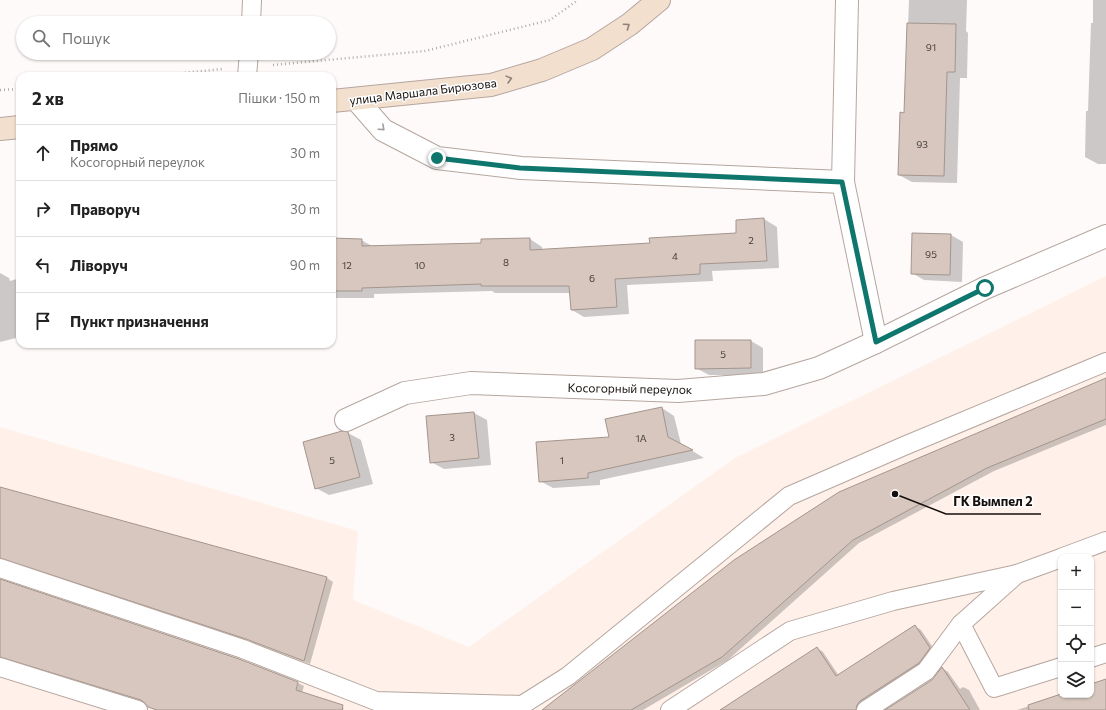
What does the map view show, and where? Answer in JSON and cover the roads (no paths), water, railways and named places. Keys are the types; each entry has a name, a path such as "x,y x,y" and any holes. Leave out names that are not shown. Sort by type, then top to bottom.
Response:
{"main road":[{"name":"улица Маршала Бирюзова","path":"336,101 490,84 542,70 592,49 630,24 659,0"},
{"path":"0,129 16,127"}],"street":[{"path":"847,0 842,182 876,342"},
{"path":"356,99 383,130 437,158 520,168 842,182"},
{"name":"Косогорный переулок","path":"346,420 405,393 471,383 678,391 764,384 819,368 876,342 985,288 1106,236"}],"lane":[{"path":"251,16 252,0"},
{"path":"0,568 243,649 374,706 522,705 568,676 790,496 904,446 1106,362"},
{"path":"1070,554 1106,541"},
{"path":"670,710 790,631 893,601 1017,574 1058,559"},
{"path":"866,710 926,671 961,624 1017,574"},
{"path":"961,624 994,688 1058,668"},
{"path":"1094,657 1106,653"},
{"path":"0,667 138,710"}],"place":[{"name":"ГК Вымпел 2","path":"895,494"}]}
